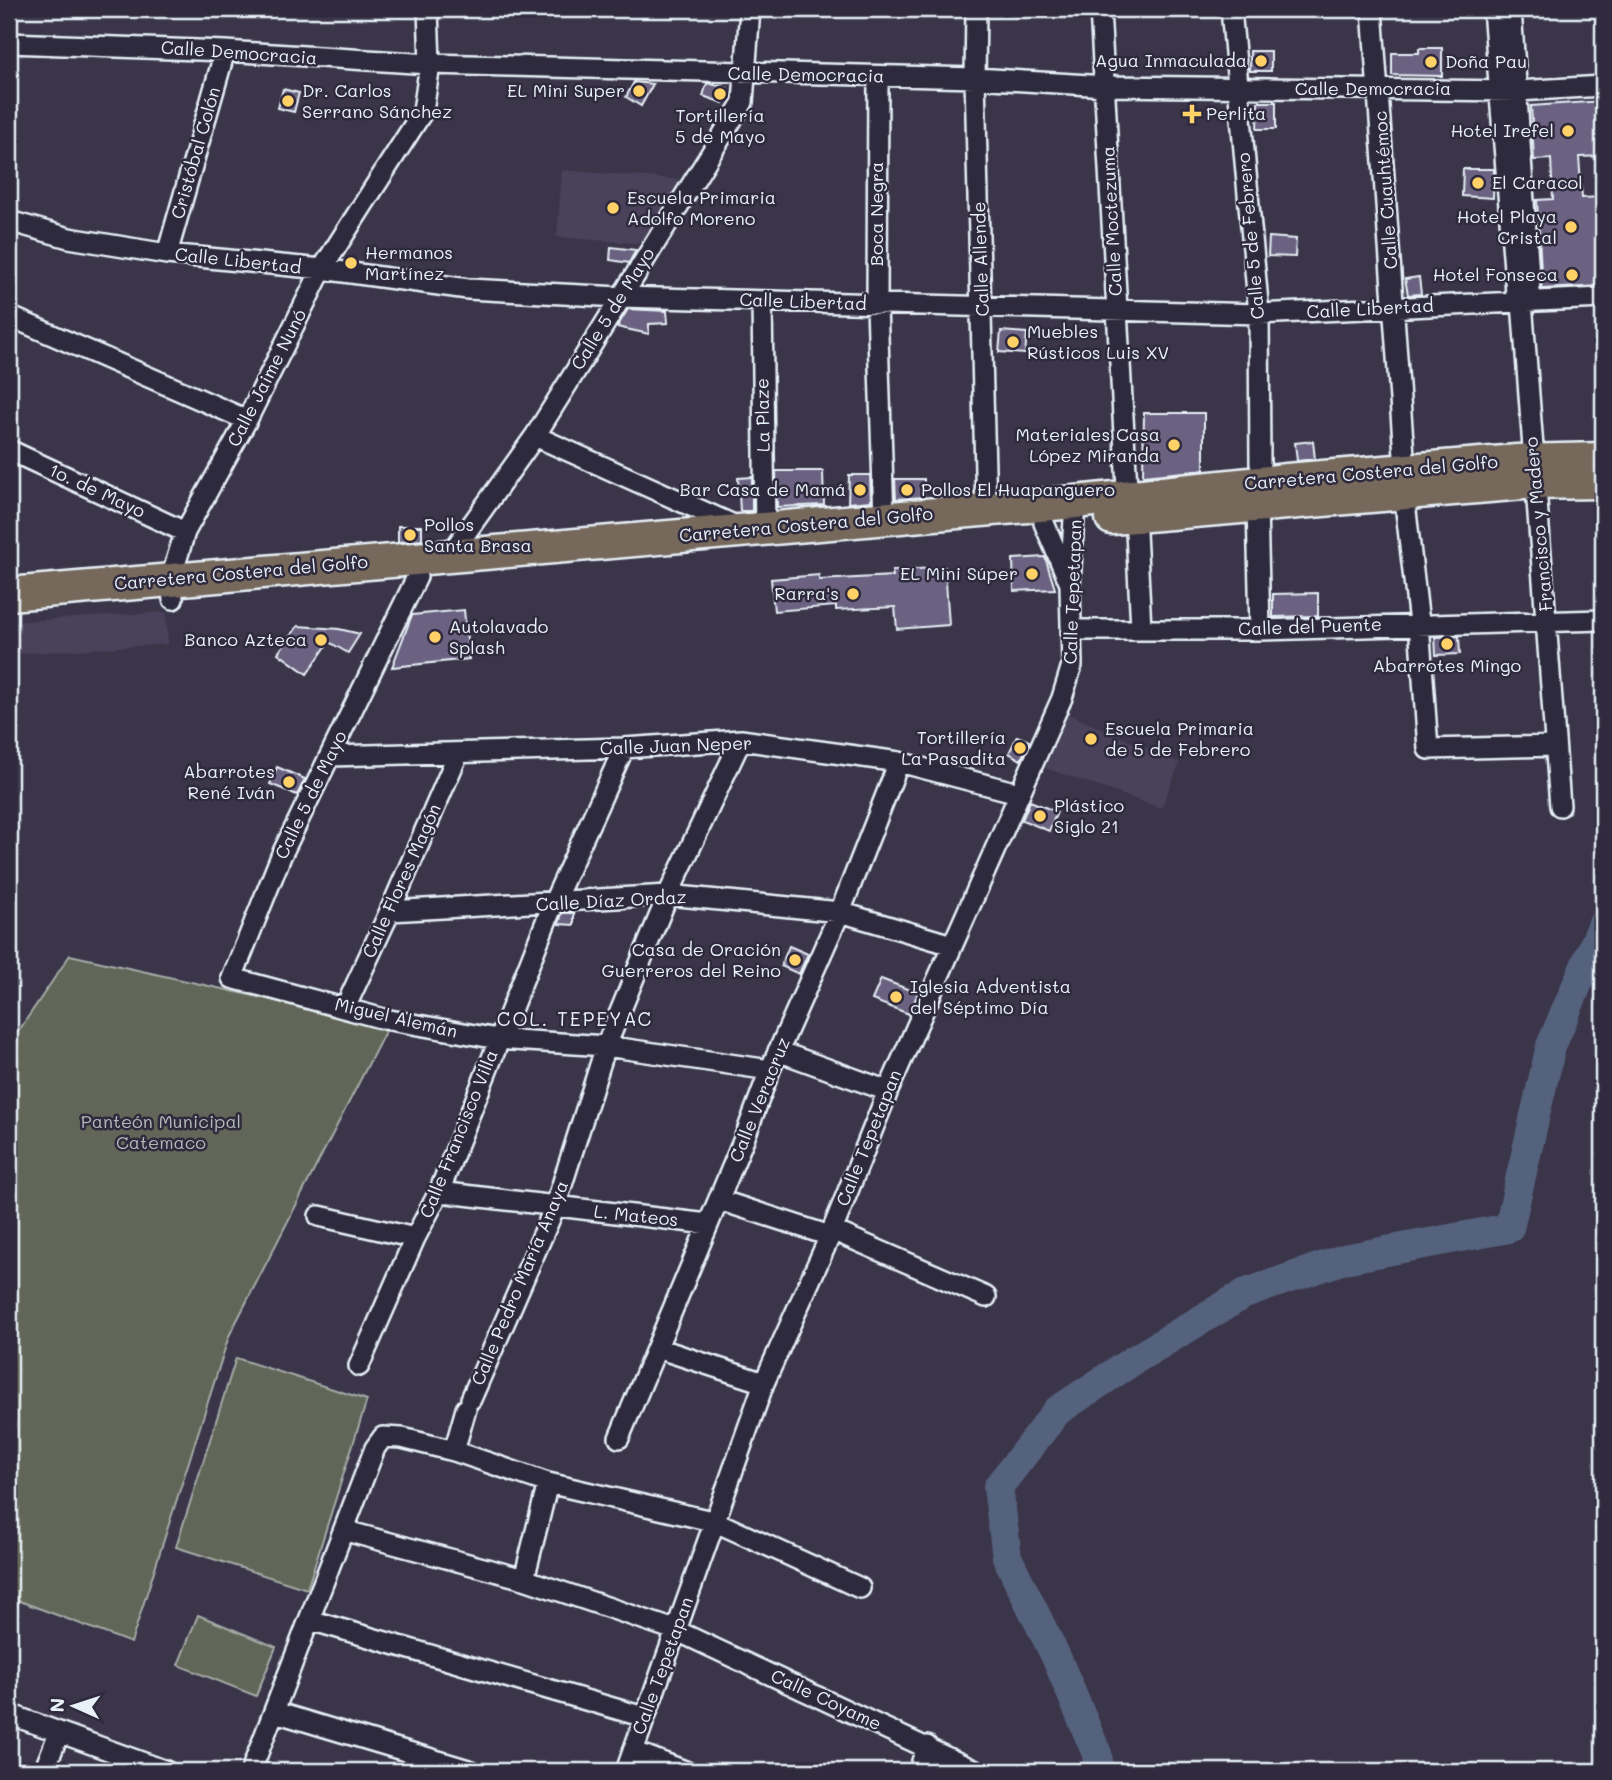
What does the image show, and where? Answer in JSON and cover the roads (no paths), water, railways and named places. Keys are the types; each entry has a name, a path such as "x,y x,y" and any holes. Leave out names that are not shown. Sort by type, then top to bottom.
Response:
{"main road":[{"name":"Carretera Costera del Golfo","path":"1193,500 1258,506 1404,494 1603,459"},
{"name":"Carretera Costera del Golfo","path":"9,594 417,577 1043,514 1131,514 1193,500 1534,472 1603,482"},
{"name":"Carretera Costera del Golfo","path":"9,614 172,589 450,555 986,510 1043,514"}],"street":[{"name":"Calle Jaime Nunó","path":"172,589 185,532 247,420 321,269 423,111 430,64 428,9"},
{"name":"Calle 5 de Mayo","path":"450,555 535,436 743,102 750,9"},
{"name":"Calle Allende","path":"976,9 975,78 983,309 986,510"},
{"name":"Calle Moctezuma","path":"1100,9 1116,312 1141,628"},
{"name":"Calle 5 de Febrero","path":"1231,9 1259,314 1260,464"},
{"name":"Calle Cuauhtémoc","path":"1372,9 1404,454"},
{"name":"Francisco y Madero","path":"1493,9 1509,91"},
{"name":"Francisco y Madero","path":"1511,9 1509,91 1516,293 1522,302 1560,806"},
{"name":"Calle Democracia","path":"9,43 225,51 430,64 975,78 1106,86 1509,91 1603,86"},
{"name":"Cristóbal Colón","path":"167,254 225,51"},
{"name":"Boca Negra","path":"878,76 877,305 884,519"},
{"name":"Calle Libertad","path":"9,221 69,238 167,254 321,269 468,289 620,297 983,309 1259,314 1603,298"},
{"name":"La Plaze","path":"755,530 762,301"},
{"path":"9,316 247,420"},
{"path":"535,436 755,530"},
{"name":"1o. de Mayo","path":"9,450 185,532"},
{"path":"1404,494 1419,623 1428,749 1555,746"},
{"path":"1258,506 1260,630"},
{"name":"Calle Tepetapan","path":"626,1771 764,1383 831,1233 887,1091 1062,698 1072,665 1070,585 1076,512"},
{"path":"1043,514 1070,585"},
{"name":"Calle 5 de Mayo","path":"232,978 281,856 417,577"},
{"name":"Calle del Puente","path":"1073,630 1260,630 1419,623 1603,620"},
{"name":"Calle Juan Neper","path":"330,756 624,748 741,740 899,762 1018,793"},
{"name":"Calle Pedro María Anaya","path":"454,1451 468,1404 555,1207 606,1046 668,895 741,740"},
{"name":"Calle Francisco Villa","path":"359,1366 415,1238 439,1192 553,904 624,748"},
{"name":"Calle Flores Magón","path":"345,1008 457,754"},
{"name":"Calle Veracruz","path":"619,1438 719,1200 770,1070 840,912 899,762"},
{"name":"Calle Díaz Ordaz","path":"390,911 553,904 668,895 840,912 952,945"},
{"name":"Miguel Alemán","path":"232,978 384,1019 498,1039 606,1046 770,1070"},
{"path":"778,1051 887,1091"},
{"name":"L. Mateos","path":"439,1192 708,1224"},
{"path":"719,1200 831,1233 986,1297"},
{"path":"319,1216 415,1238"},
{"path":"657,1348 764,1383"},
{"path":"251,1771 346,1531 375,1448 383,1437 402,1438 454,1451 548,1483 716,1522 860,1588"},
{"path":"524,1579 548,1483"},
{"name":"Calle Coyame","path":"346,1531 524,1579 675,1630 976,1771"},
{"path":"310,1620 644,1717"},
{"path":"275,1712 472,1771"},
{"path":"9,1714 146,1767 166,1771"},
{"path":"44,1771 59,1733"},
{"path":"919,1771 927,1746"},
{"path":"633,1751 685,1771"}],"waterway":[{"path":"1099,1771 1097,1754 1057,1659 1007,1557 998,1487 1057,1411 1134,1360 1244,1294 1344,1259 1509,1228 1551,1046 1603,924"}],"place":[{"name":"Agua Inmaculada","path":"1261,61"},
{"name":"Doña Pau","path":"1431,62"},
{"name":"EL Mini Super","path":"639,91"},
{"name":"Tortillería 5 de Mayo","path":"720,94"},
{"name":"Dr. Carlos Serrano Sánchez","path":"288,101"},
{"name":"Perlita","path":"1192,114"},
{"name":"Hotel Irefel","path":"1568,131"},
{"name":"El Caracol","path":"1478,183"},
{"name":"Escuela Primaria Adolfo Moreno","path":"613,208"},
{"name":"Hotel Playa Cristal","path":"1571,227"},
{"name":"Hermanos Martínez","path":"351,263"},
{"name":"Hotel Fonseca","path":"1572,275"},
{"name":"Muebles Rústicos Luis XV","path":"1013,342"},
{"name":"Materiales Casa López Miranda","path":"1174,445"},
{"name":"Bar Casa de Mamá","path":"860,490"},
{"name":"Pollos El Huapanguero","path":"907,490"},
{"name":"Pollos Santa Brasa","path":"410,535"},
{"name":"EL Mini Súper","path":"1032,574"},
{"name":"Rarra's","path":"853,594"},
{"name":"Autolavado Splash","path":"435,637"},
{"name":"Banco Azteca","path":"321,640"},
{"name":"Abarrotes Mingo","path":"1447,644"},
{"name":"Escuela Primaria de 5 de Febrero","path":"1091,739"},
{"name":"Tortillería La Pasadita","path":"1020,748"},
{"name":"Abarrotes René Iván","path":"289,782"},
{"name":"Plástico Siglo 21","path":"1040,816"},
{"name":"Casa de Oración Guerreros del Reino","path":"795,960"},
{"name":"Iglesia Adventista del Séptimo Día","path":"896,997"}],"district":[{"name":"COL. TEPEYAC","path":"575,1019"}],"park label":[{"name":"Panteón Municipal Catemaco","path":"161,1132"}]}
